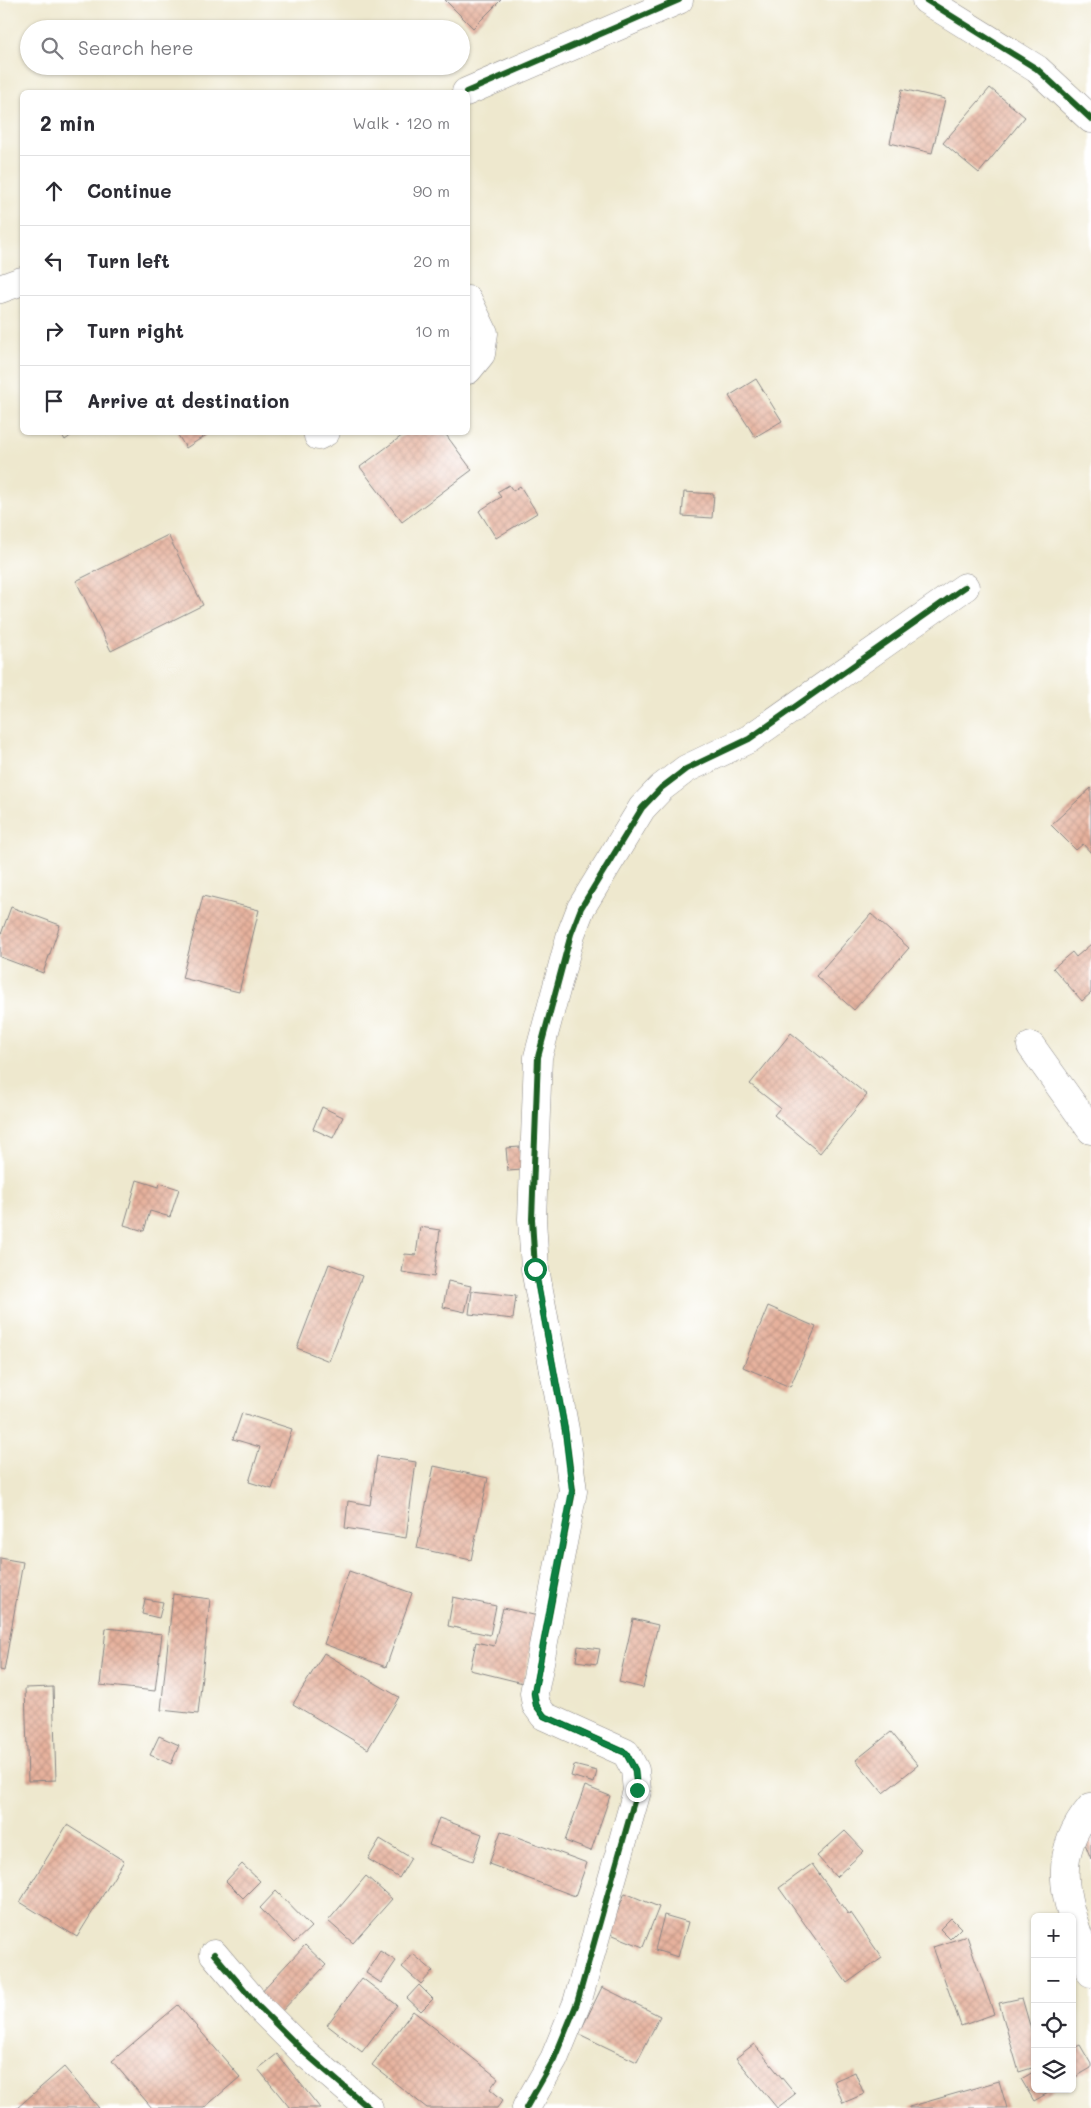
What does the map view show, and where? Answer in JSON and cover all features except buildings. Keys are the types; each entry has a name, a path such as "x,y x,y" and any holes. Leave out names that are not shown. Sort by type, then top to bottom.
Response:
{"street":[{"path":"470,90 678,0"},
{"path":"926,0 1038,69 1091,119"},
{"path":"0,289 20,282"},
{"path":"470,304 484,333 481,354 470,368"},
{"path":"526,2108 554,2059 577,2003 637,1790 635,1770 626,1753 544,1716 536,1705 534,1693 572,1491 565,1430 535,1269 532,1219 538,1057 571,934 581,908 642,808 661,788 686,769 749,739 965,587"},
{"path":"1031,1046 1091,1130"},
{"path":"1091,1808 1072,1838 1065,1861 1064,1880 1064,1890 1091,1973"},
{"path":"214,1954 272,2020 305,2053 369,2108"}],"cycle path":[{"path":"470,90 679,0"},
{"path":"926,0 1037,69 1091,119"},
{"path":"526,2108 554,2059 577,2003 637,1791 635,1770 626,1753 544,1716 536,1705 534,1693 573,1491 565,1430 535,1269 532,1219 538,1057 571,934 581,908 642,808 661,788 686,769 749,739 965,587"},
{"path":"214,1954 259,2007 305,2053 369,2108"}],"route":[{"path":"535,1269 572,1474 572,1491 534,1693 536,1705 544,1716 556,1724 626,1753 635,1770 637,1790"}]}
